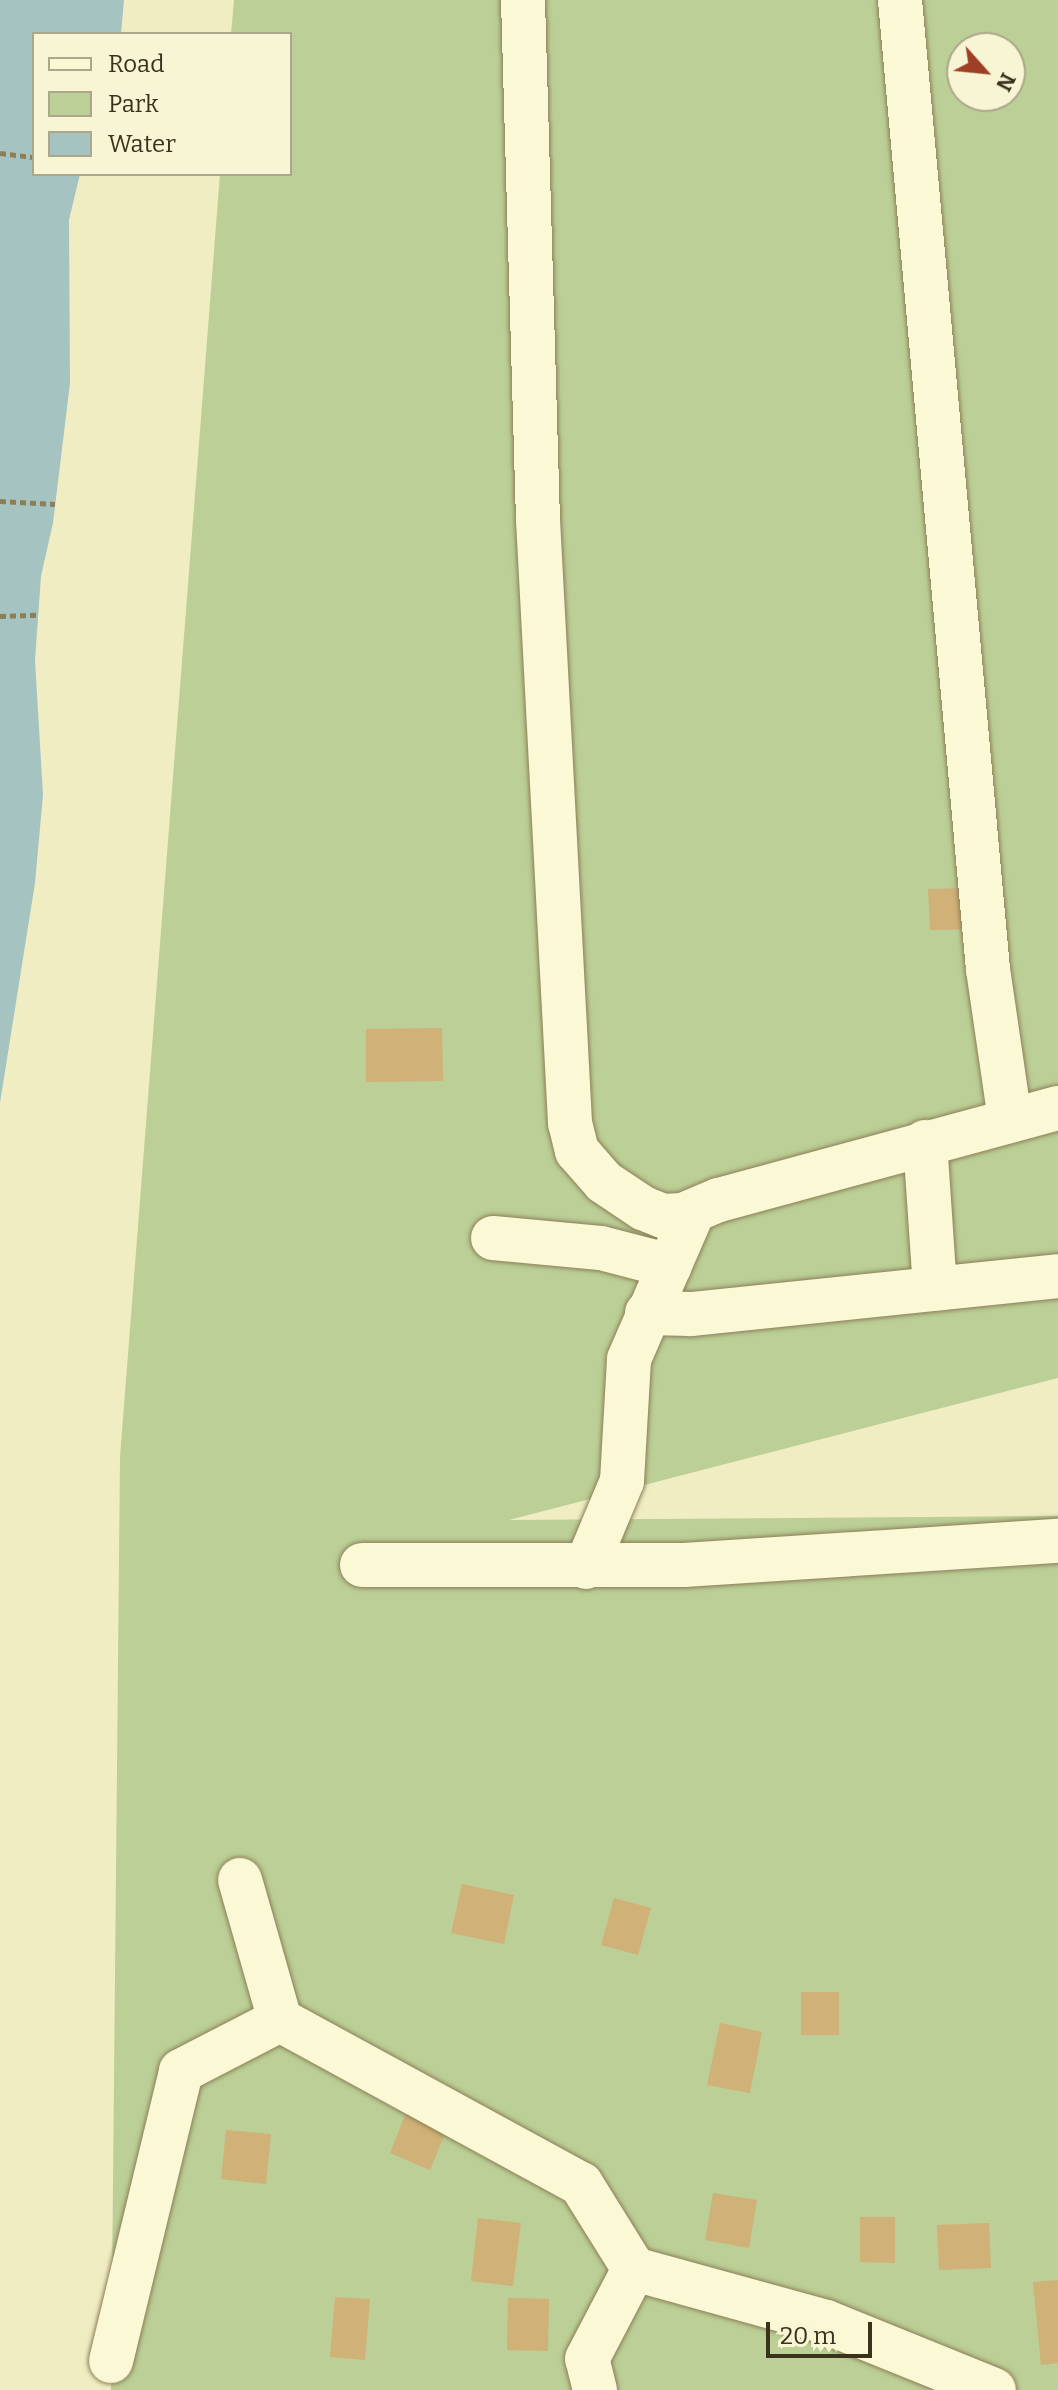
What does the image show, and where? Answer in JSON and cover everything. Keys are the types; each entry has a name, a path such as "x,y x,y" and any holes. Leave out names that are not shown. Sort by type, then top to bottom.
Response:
{"lane":[{"path":"523,0 538,520 570,1123 577,1151 604,1182 663,1216 693,1212 719,1200 1058,1108"},
{"path":"900,0 988,969 1010,1120"},
{"path":"925,1142 935,1289"},
{"path":"586,1567 622,1481 629,1359 693,1212"},
{"path":"493,1238 601,1248 670,1266"},
{"path":"647,1313 691,1314 1058,1276"},
{"path":"362,1565 586,1567 1058,1541"},
{"path":"240,1880 280,2020 581,2184 634,2269 826,2322 994,2390"},
{"path":"111,2361 181,2071 280,2020"},
{"path":"595,2390 587,2359 634,2269"}],"path":[{"path":"0,153 32,157"},
{"path":"0,501 55,504"},
{"path":"0,616 38,615"}],"green space":[{"path":"234,0 1058,0 1058,1378 509,1520 1058,1516 1058,2390 111,2390 120,1457 220,176 292,176 292,32 231,32"}],"water":[{"path":"0,0 124,0 121,32 32,32 32,176 80,176 69,220 70,383 53,523 41,576 35,660 43,795 35,883 0,1103"}],"building":[{"path":"972,888 974,929 930,930 928,889"},
{"path":"442,1028 443,1081 366,1082 366,1029"},
{"path":"462,1884 514,1895 504,1944 451,1933"},
{"path":"614,1898 651,1908 638,1955 601,1945"},
{"path":"801,1992 839,1992 839,2035 801,2035"},
{"path":"720,2023 762,2032 750,2093 707,2085"},
{"path":"406,2113 447,2129 430,2170 390,2153"},
{"path":"226,2130 271,2134 266,2184 221,2179"},
{"path":"713,2193 757,2200 749,2248 705,2240"},
{"path":"860,2217 895,2217 895,2263 860,2262"},
{"path":"478,2218 521,2223 513,2286 471,2281"},
{"path":"989,2223 991,2268 939,2270 937,2225"},
{"path":"1058,2280 1058,2363 1041,2365 1033,2282"},
{"path":"335,2297 370,2299 365,2360 330,2357"},
{"path":"508,2298 549,2299 548,2351 507,2350"}]}
